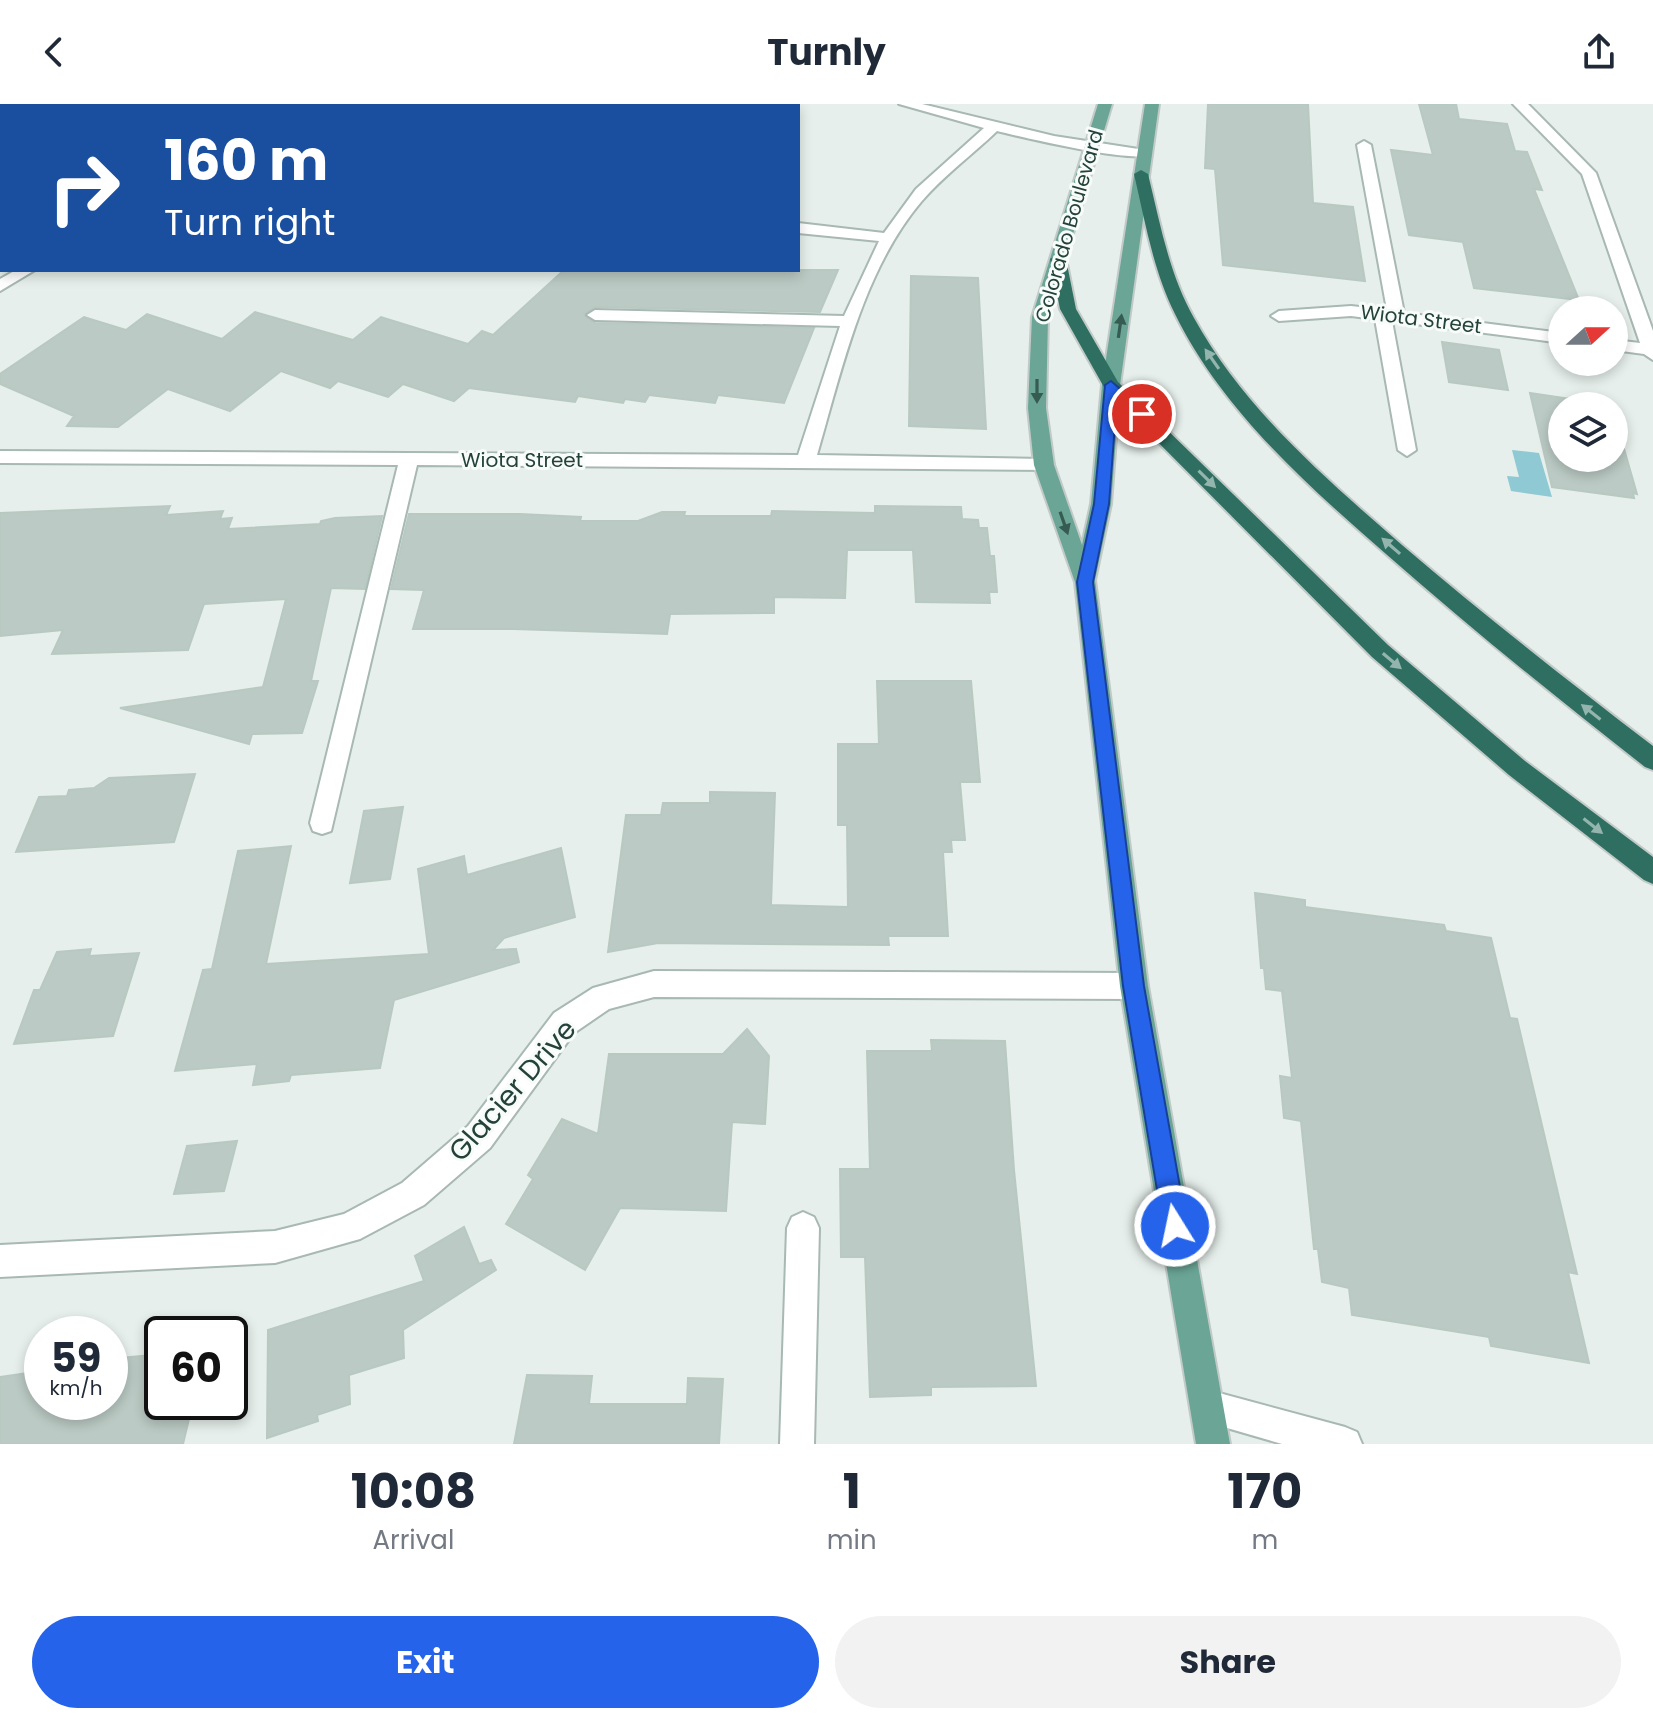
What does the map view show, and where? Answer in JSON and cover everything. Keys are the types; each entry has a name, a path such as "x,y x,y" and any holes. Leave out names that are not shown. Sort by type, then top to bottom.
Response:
{"highway":[{"path":"1141,174 1168,281 1186,319 1265,428 1339,502 1455,601 1653,760"},
{"path":"1058,259 1068,309 1111,385 1380,651 1517,768 1653,872"}],"main road":[{"name":"Colorado Boulevard","path":"1105,104 1040,317 1037,408 1044,465 1085,582 1134,986 1213,1444"},
{"name":"Colorado Boulevard","path":"1085,582 1101,504 1111,385 1152,104"}],"street":[{"path":"906,104 1092,148 1145,154"},
{"path":"1520,104 1589,173 1652,352 1628,348"},
{"path":"806,461 849,321 890,238 914,201 994,127"},
{"path":"1364,145 1407,450"},
{"path":"800,228 890,238"},
{"path":"0,286 24,272"},
{"name":"Wiota Street","path":"1279,316 1320,311 1389,314 1548,336"},
{"path":"595,315 849,321"},
{"name":"Wiota Street","path":"0,457 1044,465"},
{"path":"322,823 409,459"},
{"name":"Glacier Drive","path":"0,1261 275,1247 349,1228 413,1194 479,1137 564,1023 603,997 654,984 1134,986"},
{"path":"797,1444 803,1228"},
{"path":"1208,1407 1345,1444"}],"water":[{"path":"1512,450 1539,453 1552,497 1511,491 1507,476 1519,477"}],"building":[{"path":"1208,104 1308,104 1313,203 1353,207 1365,281 1223,265 1215,169 1205,168"},
{"path":"1419,104 1456,104 1459,119 1507,124 1515,151 1527,152 1542,190 1534,189 1577,296 1548,296 1474,288 1463,242 1409,235 1391,150 1433,155"},
{"path":"838,270 820,312 595,307 584,314 595,323 814,328 784,403 718,395 715,403 649,395 645,402 625,399 623,403 578,396 575,402 469,388 454,401 403,384 388,397 338,381 330,388 281,371 230,411 168,389 118,427 67,426 74,416 0,384 0,374 84,317 126,330 147,314 222,339 255,312 353,340 381,317 468,344 482,331 493,335 562,272"},
{"path":"911,276 978,278 986,429 909,426"},
{"path":"1442,342 1499,350 1508,390 1449,382"},
{"path":"1530,393 1548,396 1548,470"},
{"path":"1628,463 1637,494 1633,493 1634,498 1552,487 1548,472 1628,472"},
{"path":"170,506 166,515 223,511 220,519 232,518 228,529 320,524 321,521 335,518 382,516 365,589 331,588 311,681 318,681 302,733 252,734 249,744 120,708 263,687 286,599 204,604 188,650 52,654 63,630 0,636 0,513"},
{"path":"875,506 961,507 962,519 978,520 979,528 987,528 990,556 994,556 997,592 989,592 990,603 916,602 913,550 847,550 845,598 774,597 774,613 670,614 667,634 413,629 424,590 391,589 409,514 520,514 581,517 580,521 638,521 662,512 685,512 684,516 771,516 772,511 875,513"},
{"path":"877,681 971,681 980,782 960,782 965,840 951,840 952,852 943,852 948,936 888,936 889,945 658,943 608,952 626,815 661,815 663,803 710,803 710,792 775,793 771,905 848,907 847,825 838,825 838,744 879,744"},
{"path":"195,774 174,842 16,852 39,797 67,796 69,790 94,788 109,778"},
{"path":"403,807 390,879 350,883 364,811"},
{"path":"291,846 266,964 429,954 418,869 464,856 467,875 561,848 575,917 504,938 493,950 516,949 519,962 394,1000 380,1068 291,1075 289,1081 253,1085 257,1064 175,1071 203,970 212,969 238,851"},
{"path":"1255,893 1305,900 1305,907 1444,925 1446,931 1491,938 1510,1018 1517,1019 1577,1274 1568,1272 1589,1363 1491,1346 1489,1337 1352,1315 1349,1288 1322,1282 1318,1249 1314,1249 1301,1121 1284,1118 1280,1076 1292,1078 1282,991 1266,989 1264,968 1261,968"},
{"path":"91,949 89,956 139,953 113,1036 14,1044 34,990 40,990 57,952"},
{"path":"747,1029 769,1056 765,1124 732,1122 726,1211 620,1208 585,1270 506,1224 533,1179 528,1175 562,1119 598,1134 609,1054 723,1054"},
{"path":"931,1040 1005,1041 1014,1170 1036,1386 931,1387 931,1395 870,1397 865,1257 841,1257 840,1169 870,1169 867,1051 932,1051"},
{"path":"237,1141 224,1191 174,1194 187,1146"},
{"path":"464,1227 479,1264 491,1260 496,1270 403,1330 404,1358 349,1375 350,1404 317,1415 318,1421 267,1438 268,1330 424,1281 415,1256"},
{"path":"144,1356 144,1420 189,1420 183,1444 0,1444 0,1377 24,1374 24,1420 128,1420 128,1357"},
{"path":"527,1375 592,1376 589,1404 687,1404 688,1378 723,1379 719,1444 514,1444"}],"route":[{"path":"1142,414 1111,385 1101,504 1085,582 1134,986 1175,1226"}]}
